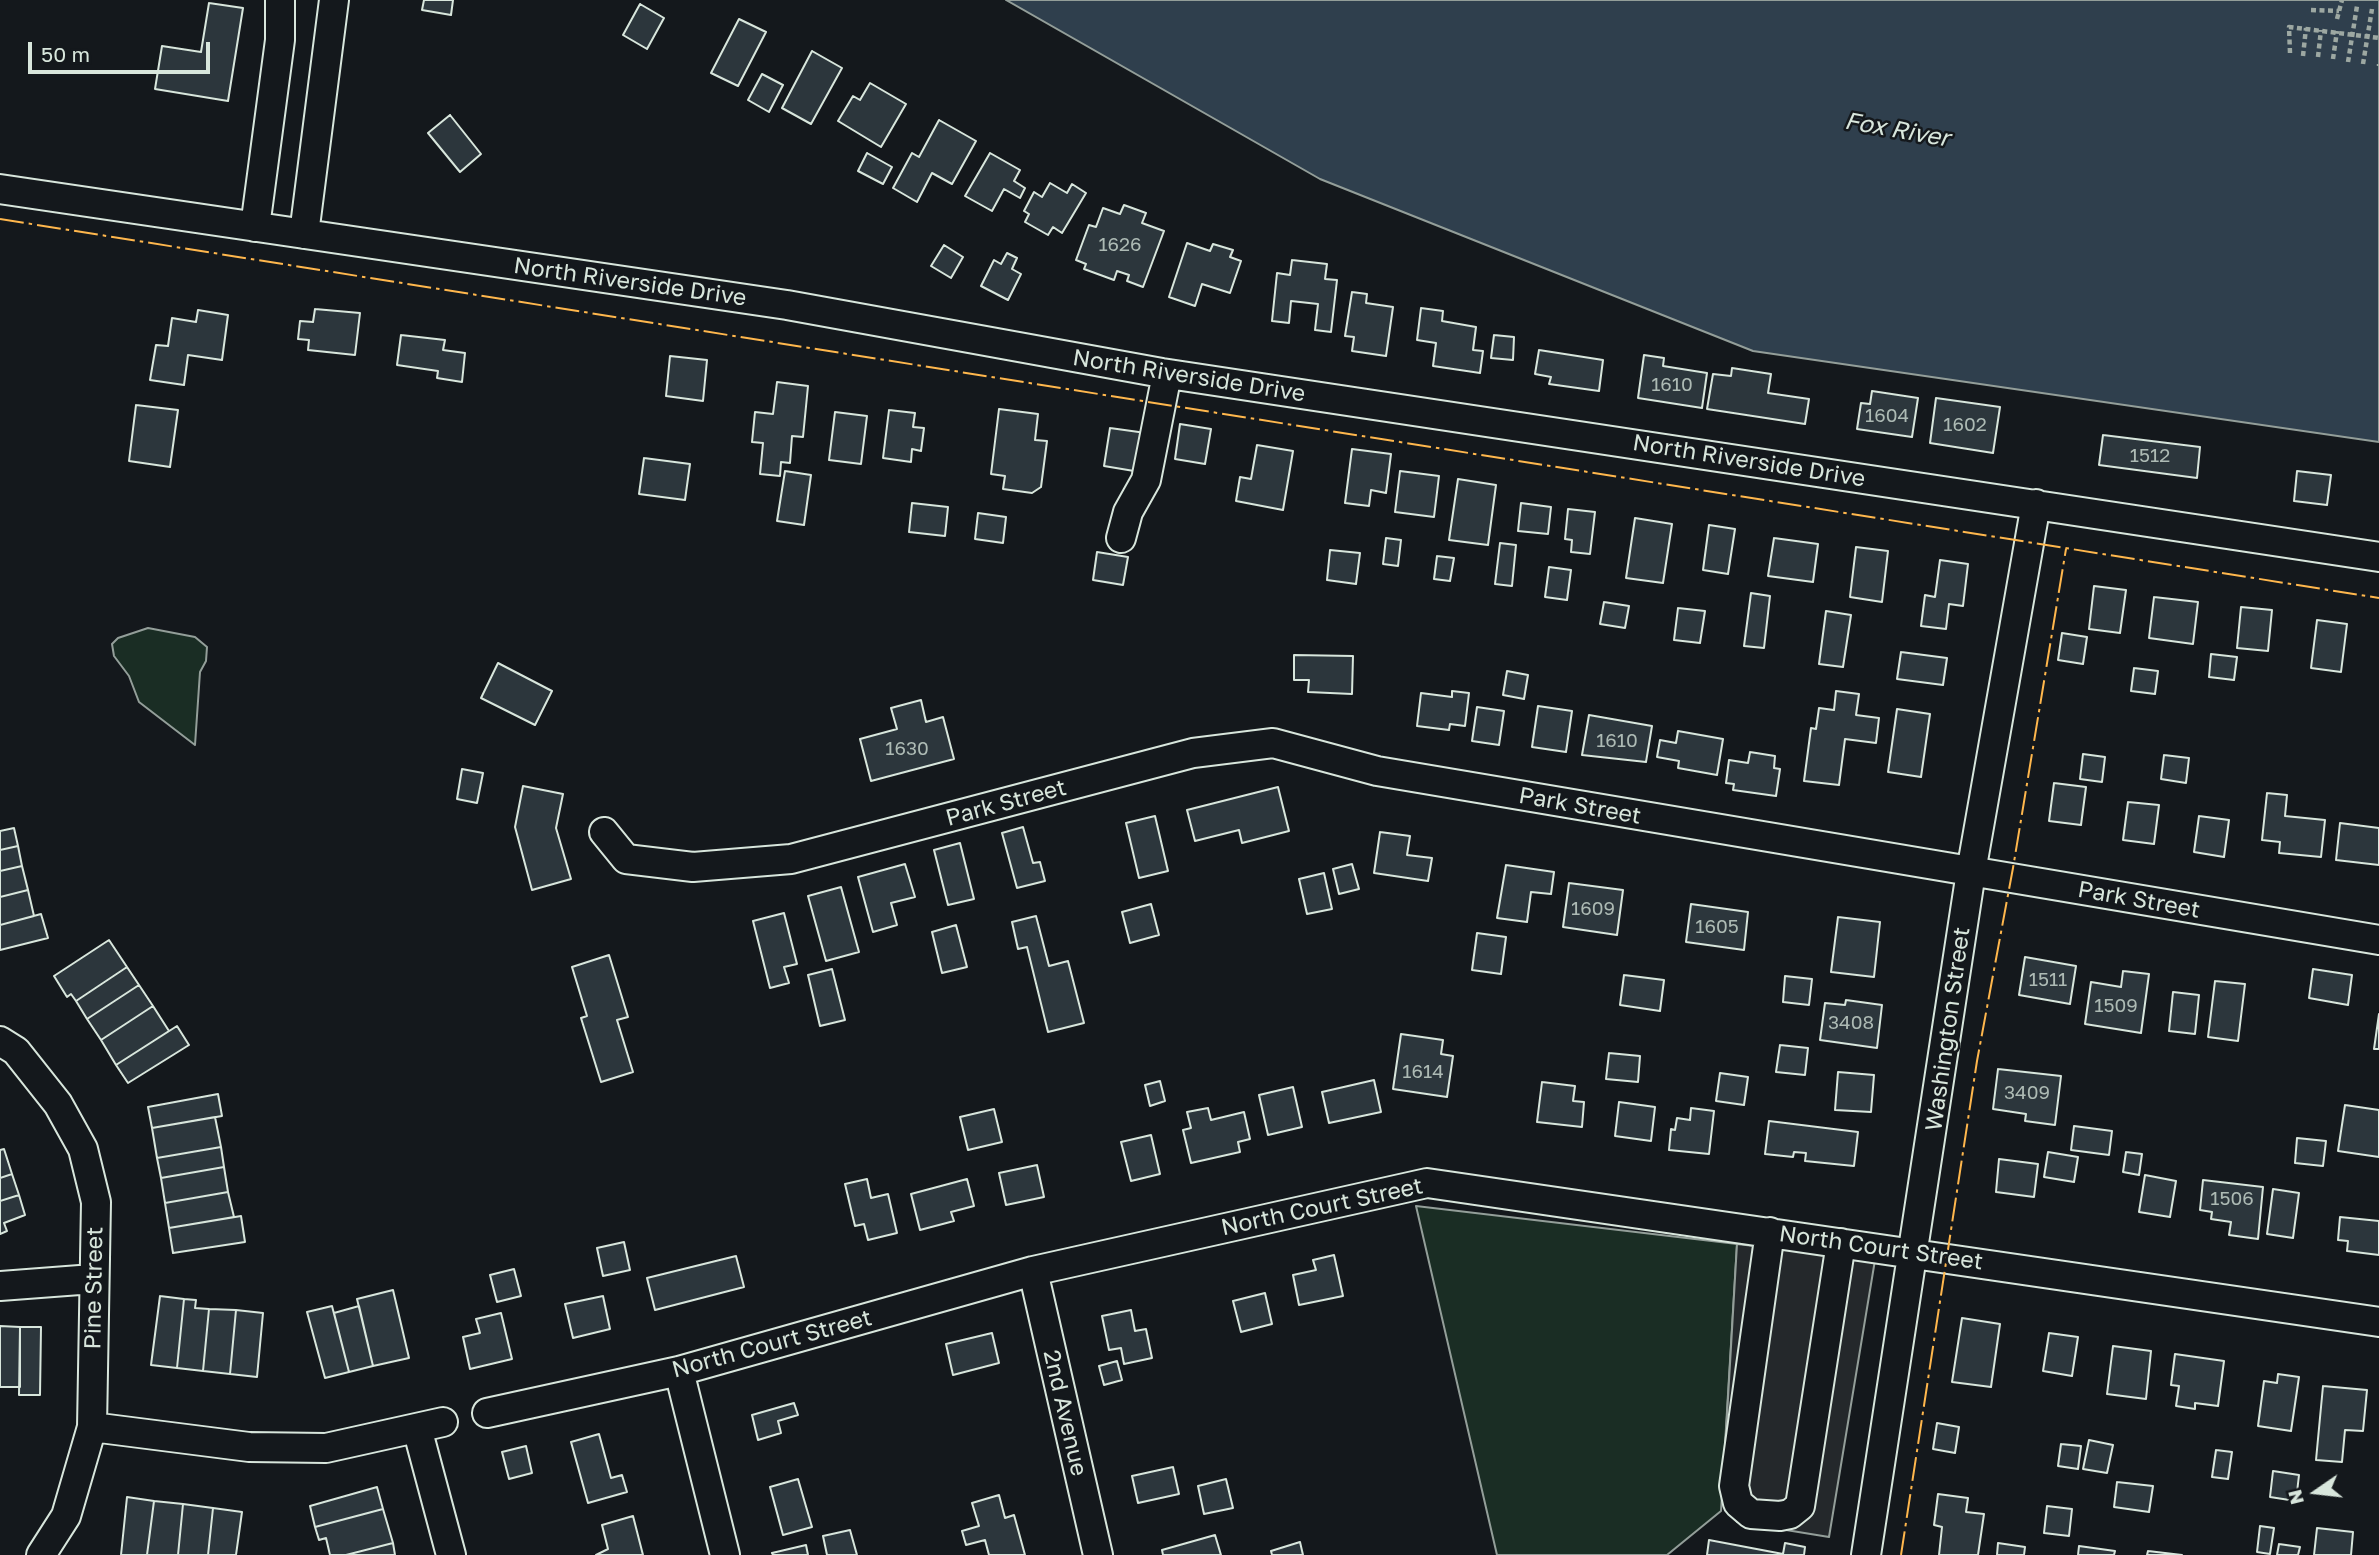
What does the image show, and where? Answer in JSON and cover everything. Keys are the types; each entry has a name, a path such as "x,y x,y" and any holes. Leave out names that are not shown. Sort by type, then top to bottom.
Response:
{"street":[{"path":"255,227 280,40 280,0"},
{"path":"304,234 334,0"},
{"name":"North Riverside Drive","path":"0,189 787,304 1167,374 2379,556"},
{"path":"1121,538 1128,512 1146,480 1167,374"},
{"name":"Washington Street","path":"1866,1555 1971,872 2036,504"},
{"name":"Park Street","path":"604,832 626,859 693,867 791,859 1193,753 1273,743 1377,771 2379,940"},
{"name":"Pine Street","path":"0,1041 16,1051 58,1104 83,1149 96,1202 92,1427 66,1516 41,1555"},
{"name":"North Court Street","path":"487,1413 679,1371 1032,1271 1427,1183 2379,1322"},
{"path":"1770,1232 1734,1486 1738,1503 1751,1514 1780,1516 1790,1514 1800,1506 1841,1242"},
{"name":"2nd Avenue","path":"1032,1271 1098,1555"},
{"path":"0,1286 93,1279"},
{"path":"679,1371 725,1555"},
{"path":"92,1427 249,1447 326,1448 430,1425 451,1555"}],"path":[{"path":"2337,19 2342,0"},
{"path":"2348,62 2357,6"},
{"path":"2363,64 2372,9"},
{"path":"2311,10 2339,10"},
{"path":"2290,53 2289,27 2379,38"},
{"path":"2303,56 2306,28"},
{"path":"2318,57 2321,30"},
{"path":"2333,59 2337,31"}],"green space":[{"path":"148,628 195,637 207,647 206,661 200,672 195,745 139,702 129,676 114,656 112,644 118,638"},
{"path":"1416,1206 1737,1244 1721,1511 1667,1555 1497,1555"}],"shaded area":[{"path":"1737,1244 1875,1260 1829,1537 1737,1522 1722,1501"}],"water":[{"name":"Fox River","path":"1006,0 2379,0 2379,442 1753,351 1320,179"}],"building":[{"path":"424,0 453,0 451,15 422,10"},
{"path":"209,3 243,8 228,101 155,89 162,46 201,52"},
{"path":"640,4 664,18 647,49 623,35"},
{"path":"739,19 766,32 738,86 711,73"},
{"path":"812,51 842,68 811,124 782,108"},
{"path":"762,74 783,85 769,112 748,100"},
{"path":"870,83 906,104 881,147 838,121 853,96 860,100"},
{"path":"450,115 481,154 460,172 428,133"},
{"path":"939,120 976,141 952,184 932,173 917,202 893,188 912,153 919,157"},
{"path":"867,153 892,167 883,184 858,171"},
{"path":"990,153 1020,170 1014,181 1025,188 1020,198 1004,189 992,211 965,196"},
{"path":"1050,183 1067,193 1072,184 1086,193 1062,233 1053,227 1048,235 1025,222 1029,214 1024,211 1034,192 1042,197"},
{"path":"1124,205 1146,213 1142,223 1164,231 1143,287 1127,281 1129,275 1117,271 1114,280 1084,269 1086,264 1076,260 1089,225 1096,227 1103,208 1120,214"},
{"path":"1187,243 1210,251 1213,244 1233,250 1230,257 1241,261 1230,293 1202,284 1195,306 1169,297"},
{"path":"944,245 963,257 951,278 931,266"},
{"path":"1007,253 1017,258 1012,269 1021,274 1008,300 981,286 994,260 1001,264"},
{"path":"1292,260 1327,264 1325,279 1337,280 1331,332 1315,330 1318,304 1291,301 1289,323 1272,321 1277,273 1290,275"},
{"path":"1352,292 1367,294 1366,303 1393,307 1386,356 1352,351 1354,337 1345,336"},
{"path":"1421,308 1443,311 1442,321 1476,327 1473,350 1483,351 1480,373 1433,366 1436,343 1417,340"},
{"path":"315,309 360,313 355,355 308,350 309,340 298,339 300,321 313,322"},
{"path":"198,310 228,315 222,360 188,355 184,385 150,380 156,345 168,346 172,318 196,322"},
{"path":"401,335 445,340 443,350 465,353 462,382 437,378 438,371 397,365"},
{"path":"1494,335 1514,337 1513,360 1491,358"},
{"path":"1539,350 1603,360 1599,391 1549,384 1551,377 1535,374"},
{"path":"1644,355 1664,358 1663,366 1707,373 1702,408 1638,398"},
{"path":"670,356 707,360 703,401 666,396"},
{"path":"1732,368 1771,374 1768,393 1809,399 1805,424 1707,409 1713,374 1731,376"},
{"path":"777,382 808,386 803,437 792,436 790,463 781,462 780,476 760,474 763,443 752,442 755,412 773,414"},
{"path":"1872,391 1918,398 1912,437 1857,429 1861,403 1870,404"},
{"path":"1936,398 2000,407 1993,453 1930,443"},
{"path":"136,405 178,410 170,467 129,461"},
{"path":"999,409 1038,414 1035,440 1047,441 1041,487 1032,493 1003,489 1005,476 991,474"},
{"path":"889,410 915,413 913,427 924,428 921,451 912,449 911,462 883,458"},
{"path":"835,412 867,416 861,464 829,460"},
{"path":"1180,424 1211,429 1205,464 1175,459"},
{"path":"1110,428 1146,433 1140,472 1104,466"},
{"path":"2103,435 2200,447 2197,478 2099,465"},
{"path":"1257,445 1293,451 1283,510 1236,501 1240,477 1251,479"},
{"path":"1352,449 1391,454 1386,493 1371,490 1369,506 1345,503"},
{"path":"644,458 690,464 685,500 639,494"},
{"path":"785,471 811,475 804,525 777,521"},
{"path":"1400,471 1439,476 1434,517 1395,512"},
{"path":"2297,471 2331,475 2327,505 2294,501"},
{"path":"1458,479 1496,485 1488,545 1449,540"},
{"path":"912,503 948,507 945,536 909,532"},
{"path":"1521,503 1551,507 1548,534 1518,531"},
{"path":"1568,509 1595,512 1590,554 1571,552 1572,540 1565,539"},
{"path":"978,513 1006,517 1003,543 975,539"},
{"path":"1635,518 1672,524 1663,583 1626,578"},
{"path":"1709,525 1735,529 1728,574 1703,570"},
{"path":"1386,538 1401,540 1398,566 1383,564"},
{"path":"1774,538 1818,544 1813,582 1768,576"},
{"path":"1500,543 1516,545 1512,586 1495,584"},
{"path":"1856,547 1888,551 1882,602 1850,597"},
{"path":"1330,550 1360,553 1356,584 1327,580"},
{"path":"1097,552 1128,557 1123,585 1093,580"},
{"path":"1437,556 1454,558 1450,581 1434,579"},
{"path":"1940,560 1968,564 1963,606 1949,604 1946,629 1921,626 1925,595 1935,597"},
{"path":"1549,567 1571,570 1567,600 1545,597"},
{"path":"2094,586 2126,590 2120,633 2089,629"},
{"path":"1751,593 1770,596 1764,648 1744,646"},
{"path":"2154,597 2198,602 2193,644 2149,638"},
{"path":"1604,602 1629,606 1625,628 1600,624"},
{"path":"2241,607 2272,610 2268,651 2237,648"},
{"path":"1678,608 1705,611 1700,643 1674,640"},
{"path":"1826,611 1851,615 1843,667 1819,664"},
{"path":"2317,620 2347,624 2341,672 2311,668"},
{"path":"2062,633 2087,637 2083,664 2058,660"},
{"path":"1901,652 1947,658 1943,685 1897,679"},
{"path":"2211,654 2237,657 2234,680 2209,677"},
{"path":"1294,655 1353,656 1352,694 1308,692 1309,680 1294,680"},
{"path":"498,663 552,691 535,725 481,698"},
{"path":"2134,668 2158,671 2155,694 2131,691"},
{"path":"1507,671 1528,675 1524,699 1503,695"},
{"path":"1452,691 1469,693 1465,726 1450,724 1449,730 1417,726 1421,693 1452,697"},
{"path":"1836,691 1859,694 1856,715 1879,718 1876,743 1845,739 1839,785 1804,781 1811,728 1816,729 1819,708 1834,710"},
{"path":"921,700 926,722 943,717 954,759 871,781 860,739 897,729 891,708"},
{"path":"1538,706 1572,711 1566,752 1532,747"},
{"path":"1477,707 1504,711 1499,745 1472,741"},
{"path":"1897,709 1930,714 1921,777 1888,772"},
{"path":"1589,715 1652,726 1646,762 1582,755"},
{"path":"1678,731 1723,739 1717,775 1678,768 1679,761 1657,757 1660,740 1676,743"},
{"path":"1750,752 1775,756 1774,768 1780,769 1776,796 1733,790 1734,784 1726,783 1729,760 1748,763"},
{"path":"2083,754 2105,757 2102,782 2080,779"},
{"path":"2164,755 2189,758 2186,783 2161,779"},
{"path":"462,769 483,773 477,803 457,799"},
{"path":"2054,783 2086,787 2081,825 2049,821"},
{"path":"523,786 563,794 556,828 571,879 532,890 515,827"},
{"path":"1278,787 1289,831 1242,843 1239,830 1195,841 1187,810"},
{"path":"2267,793 2287,795 2285,816 2325,820 2321,857 2279,853 2280,842 2262,840"},
{"path":"2128,802 2159,805 2154,844 2123,840"},
{"path":"1155,816 1168,871 1139,878 1126,823"},
{"path":"2199,816 2229,820 2224,857 2194,852"},
{"path":"2340,823 2379,828 2379,865 2336,860"},
{"path":"1023,827 1033,863 1040,862 1045,881 1017,888 1002,833"},
{"path":"14,828 18,846 0,850 0,831"},
{"path":"1380,832 1410,836 1407,855 1432,858 1428,881 1374,873"},
{"path":"960,843 974,899 948,905 934,850"},
{"path":"18,846 22,866 0,871 0,850"},
{"path":"905,864 915,897 891,903 897,925 873,932 858,877"},
{"path":"1352,864 1359,889 1339,894 1333,869"},
{"path":"1506,865 1554,872 1551,894 1531,892 1527,922 1497,918"},
{"path":"22,866 28,890 0,897 0,871"},
{"path":"1324,873 1332,909 1307,914 1299,879"},
{"path":"1569,883 1623,890 1617,935 1563,927"},
{"path":"841,887 859,952 826,961 808,896"},
{"path":"28,890 34,916 0,925 0,897"},
{"path":"1151,904 1159,935 1130,943 1122,912"},
{"path":"1691,904 1748,912 1744,950 1686,942"},
{"path":"784,913 797,964 784,967 789,983 770,988 753,921"},
{"path":"41,914 48,938 0,950 0,925"},
{"path":"1036,916 1049,966 1068,961 1084,1023 1048,1032 1027,947 1018,949 1012,922"},
{"path":"1838,917 1880,922 1874,977 1831,972"},
{"path":"956,925 967,967 942,973 932,932"},
{"path":"1477,933 1506,937 1501,974 1472,970"},
{"path":"109,940 127,967 76,1001 71,994 67,997 54,976"},
{"path":"609,955 628,1017 617,1020 633,1072 601,1082 581,1018 587,1016 572,967"},
{"path":"2025,957 2076,966 2070,1004 2019,995"},
{"path":"127,967 139,985 87,1019 76,1001"},
{"path":"832,969 845,1020 820,1026 808,975"},
{"path":"2313,969 2352,975 2348,1005 2309,998"},
{"path":"2123,971 2149,974 2141,1033 2085,1024 2091,982 2121,987"},
{"path":"1624,975 1664,980 1660,1011 1620,1005"},
{"path":"1785,976 1812,979 1809,1005 1783,1002"},
{"path":"2215,981 2245,984 2238,1041 2208,1037"},
{"path":"139,985 153,1006 101,1040 87,1019"},
{"path":"2173,992 2199,995 2195,1034 2169,1031"},
{"path":"1846,1000 1882,1005 1877,1048 1820,1040 1825,1003 1845,1005"},
{"path":"153,1006 169,1031 116,1065 101,1040"},
{"path":"2379,1014 2379,1049 2374,1049"},
{"path":"177,1026 189,1045 128,1083 116,1065"},
{"path":"1401,1034 1443,1040 1441,1054 1453,1056 1447,1097 1393,1089"},
{"path":"1780,1045 1808,1048 1805,1075 1776,1072"},
{"path":"1609,1053 1640,1056 1638,1082 1606,1079"},
{"path":"1998,1069 2061,1076 2055,1125 2025,1121 2026,1114 1993,1109"},
{"path":"1838,1072 1874,1075 1871,1112 1835,1110"},
{"path":"1720,1073 1748,1077 1744,1105 1716,1101"},
{"path":"1374,1080 1381,1112 1329,1123 1322,1092"},
{"path":"1160,1081 1165,1101 1150,1106 1145,1085"},
{"path":"1542,1082 1575,1086 1573,1101 1584,1102 1582,1127 1537,1122"},
{"path":"1293,1087 1302,1127 1268,1135 1259,1095"},
{"path":"218,1094 222,1116 152,1128 148,1107"},
{"path":"1619,1102 1655,1107 1651,1141 1615,1136"},
{"path":"2345,1105 2379,1110 2379,1157 2338,1151"},
{"path":"1208,1108 1211,1120 1244,1112 1250,1139 1238,1142 1240,1152 1191,1163 1183,1130 1191,1128 1187,1112"},
{"path":"1691,1108 1714,1111 1709,1154 1669,1150 1671,1129 1675,1130 1677,1118 1690,1120"},
{"path":"994,1109 1002,1142 968,1150 960,1117"},
{"path":"215,1117 221,1147 157,1158 152,1128"},
{"path":"1769,1121 1858,1132 1854,1166 1805,1161 1806,1153 1794,1152 1793,1157 1765,1154"},
{"path":"2074,1126 2112,1131 2109,1155 2071,1150"},
{"path":"1151,1135 1160,1174 1131,1181 1121,1142"},
{"path":"2297,1138 2326,1141 2323,1166 2295,1163"},
{"path":"221,1147 224,1167 161,1178 157,1158"},
{"path":"4,1149 12,1174 0,1178 0,1150"},
{"path":"2048,1152 2078,1157 2074,1182 2044,1177"},
{"path":"2126,1152 2142,1154 2139,1175 2123,1172"},
{"path":"1999,1159 2038,1164 2034,1197 1996,1192"},
{"path":"1037,1165 1044,1197 1006,1205 999,1173"},
{"path":"224,1167 228,1192 165,1203 161,1178"},
{"path":"12,1174 19,1195 0,1201 0,1178"},
{"path":"2145,1175 2176,1181 2170,1217 2139,1212"},
{"path":"867,1179 871,1198 888,1194 897,1233 868,1240 864,1224 855,1226 845,1184"},
{"path":"967,1179 974,1206 951,1212 954,1221 920,1230 911,1194"},
{"path":"2203,1180 2263,1187 2258,1239 2229,1235 2231,1222 2211,1219 2212,1212 2200,1210"},
{"path":"2273,1189 2299,1193 2293,1238 2267,1234"},
{"path":"228,1192 234,1217 169,1228 165,1203"},
{"path":"19,1195 25,1215 4,1223 7,1231 0,1234 0,1201"},
{"path":"241,1216 245,1242 173,1253 169,1228"},
{"path":"2340,1217 2379,1221 2379,1255 2347,1251 2348,1241 2338,1240"},
{"path":"624,1242 630,1270 603,1276 597,1248"},
{"path":"1334,1255 1343,1296 1299,1305 1293,1275 1316,1270 1313,1260"},
{"path":"736,1256 744,1287 655,1310 647,1278"},
{"path":"514,1269 521,1296 497,1302 490,1275"},
{"path":"393,1290 409,1358 373,1366 357,1299"},
{"path":"1265,1293 1272,1324 1241,1332 1233,1301"},
{"path":"160,1296 184,1299 177,1368 151,1365"},
{"path":"603,1296 610,1329 573,1338 565,1304"},
{"path":"184,1299 196,1300 195,1308 209,1309 203,1371 177,1368"},
{"path":"332,1306 349,1372 325,1378 307,1312"},
{"path":"359,1306 373,1366 349,1372 334,1313"},
{"path":"209,1309 236,1310 230,1374 203,1371"},
{"path":"236,1310 263,1313 257,1377 230,1374"},
{"path":"1131,1310 1135,1331 1146,1329 1152,1358 1124,1364 1121,1348 1109,1350 1102,1316"},
{"path":"501,1313 512,1359 470,1369 463,1337 480,1333 476,1319"},
{"path":"1962,1318 2000,1324 1991,1387 1952,1382"},
{"path":"0,1326 20,1327 20,1387 0,1387"},
{"path":"20,1327 41,1327 40,1395 19,1395"},
{"path":"992,1333 999,1363 953,1375 946,1344"},
{"path":"2049,1333 2078,1337 2072,1376 2043,1371"},
{"path":"2113,1346 2151,1351 2146,1399 2107,1394"},
{"path":"2175,1354 2224,1361 2218,1406 2195,1403 2195,1409 2176,1406 2179,1386 2171,1385"},
{"path":"1117,1361 1122,1380 1104,1385 1099,1366"},
{"path":"2278,1374 2299,1377 2291,1431 2258,1426 2264,1381 2277,1383"},
{"path":"2323,1386 2367,1390 2363,1431 2345,1430 2342,1462 2316,1460"},
{"path":"794,1403 798,1415 778,1421 781,1433 758,1440 752,1415"},
{"path":"1937,1423 1959,1427 1955,1453 1933,1449"},
{"path":"599,1434 611,1478 622,1475 627,1492 588,1503 571,1442"},
{"path":"2089,1440 2113,1445 2107,1473 2083,1469"},
{"path":"2061,1444 2081,1446 2078,1469 2058,1466"},
{"path":"526,1446 532,1473 509,1479 502,1452"},
{"path":"2216,1450 2232,1452 2228,1479 2212,1477"},
{"path":"1173,1467 1179,1494 1138,1503 1132,1476"},
{"path":"2273,1471 2299,1475 2296,1501 2270,1497"},
{"path":"798,1479 812,1527 783,1535 770,1487"},
{"path":"1226,1479 1233,1508 1204,1514 1198,1486"},
{"path":"2117,1482 2153,1486 2149,1512 2114,1507"},
{"path":"377,1487 383,1509 315,1527 310,1506"},
{"path":"1938,1494 1968,1498 1966,1512 1984,1514 1978,1555 1939,1555 1942,1527 1934,1525"},
{"path":"999,1495 1005,1518 1014,1515 1025,1555 989,1555 985,1540 966,1545 962,1531 979,1526 972,1503"},
{"path":"127,1497 154,1501 147,1555 121,1555"},
{"path":"154,1501 183,1504 178,1555 147,1555"},
{"path":"183,1504 213,1508 208,1555 178,1555"},
{"path":"2047,1506 2072,1509 2069,1536 2044,1533"},
{"path":"213,1508 242,1512 236,1555 208,1555"},
{"path":"383,1509 393,1543 346,1555 330,1555 326,1538 319,1540 315,1527"},
{"path":"633,1516 643,1555 596,1555 608,1549 602,1525"},
{"path":"2260,1526 2274,1528 2270,1554 2257,1552"},
{"path":"2317,1528 2353,1532 2351,1555 2314,1555"},
{"path":"850,1530 857,1555 827,1555 823,1536"},
{"path":"1215,1535 1221,1555 1163,1555 1162,1550"},
{"path":"1709,1540 1783,1554 1785,1543 1805,1547 1804,1555 1707,1555"},
{"path":"1300,1542 1303,1555 1272,1555 1271,1551"},
{"path":"393,1543 395,1555 346,1555"},
{"path":"1998,1543 2025,1547 2024,1555 1997,1555"},
{"path":"2279,1544 2300,1547 2298,1555 2277,1555"},
{"path":"806,1545 808,1555 772,1553"},
{"path":"2079,1546 2115,1551 2114,1555 2078,1555"},
{"path":"2148,1551 2182,1555 2147,1555"}],"power":[{"path":"0,219 2379,598"},
{"path":"1901,1555 1977,1061 2013,868 2066,549"}]}
